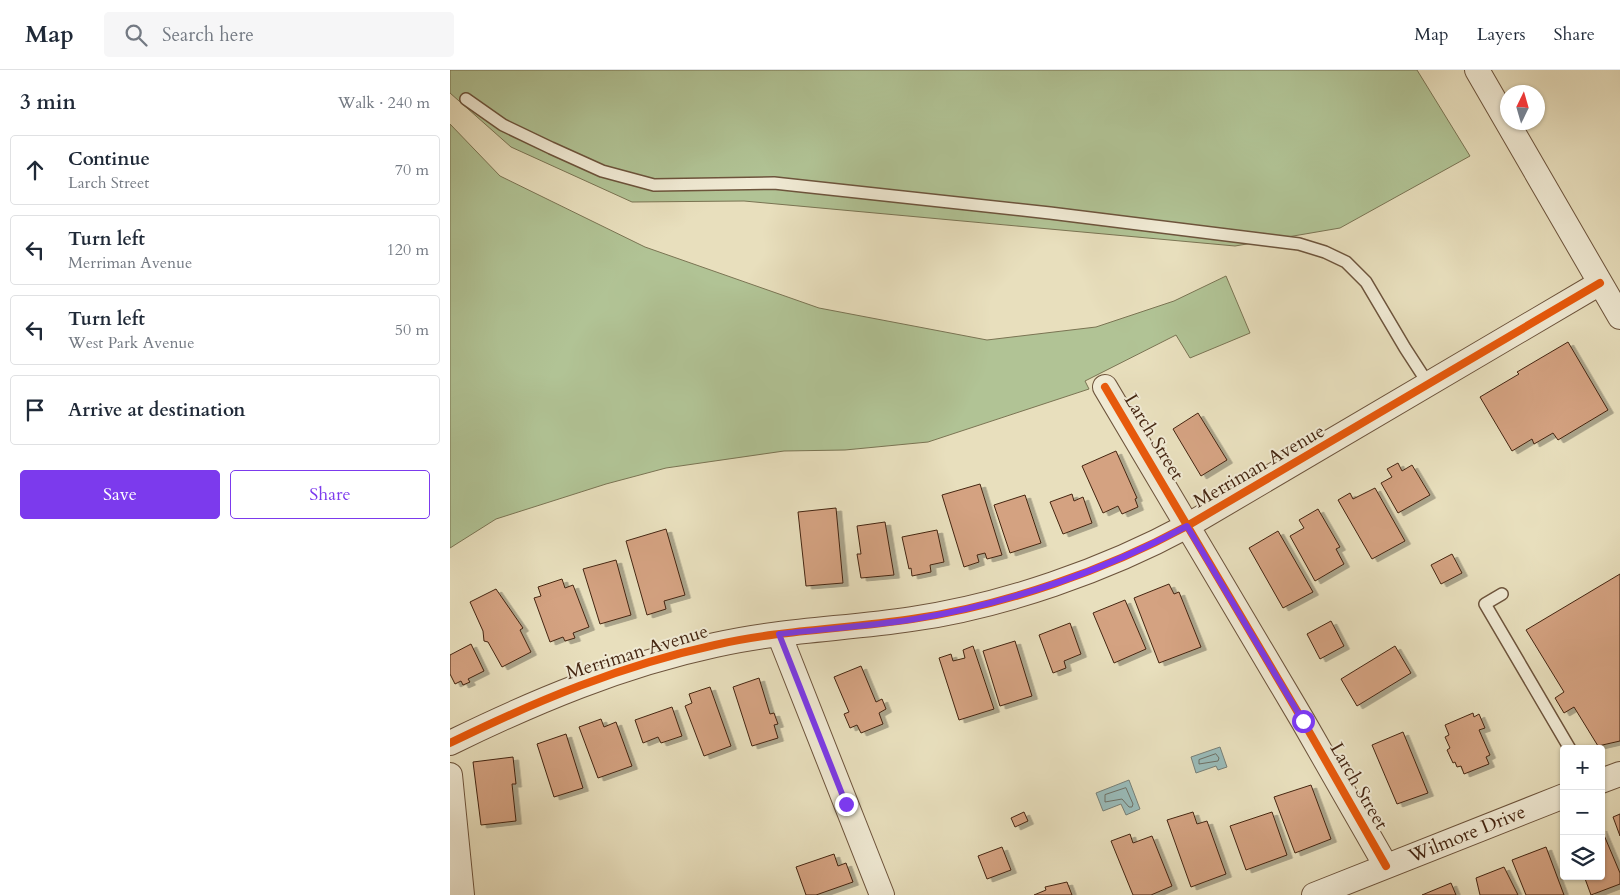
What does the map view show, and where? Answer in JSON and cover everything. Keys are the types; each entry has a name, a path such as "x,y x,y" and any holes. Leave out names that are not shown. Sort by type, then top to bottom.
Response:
{"street":[{"path":"1477,70 1620,317"},
{"name":"Merriman Avenue","path":"450,742 565,690 639,664 716,644 779,634 914,619 986,604 1058,582 1158,541 1187,526 1430,385 1600,283"},
{"name":"Larch Street","path":"1105,387 1386,866"},
{"path":"779,634 882,895"},
{"path":"1605,780 1620,774"},
{"path":"450,775 462,895"},
{"name":"Wilmore Drive","path":"1314,895 1560,798"}],"lane":[{"path":"466,99 503,126 551,148 602,171 654,185 774,183 1214,232 1308,246 1326,252 1349,264 1366,282 1404,348 1430,385"},
{"path":"1502,594 1485,604 1568,745"}],"green space":[{"path":"450,70 1417,70 1470,156 1340,228 1235,246 744,201 632,202 511,147 450,93"},
{"path":"450,124 500,176 645,247 819,308 987,340 1096,327 1174,301 1226,276 1250,333 1190,358 1176,335 1085,381 1089,389 928,442 845,450 784,451 666,468 606,484 496,519 450,548"}],"water":[{"path":"1220,747 1227,767 1218,770 1216,766 1196,773 1191,757"},
{"path":"1129,780 1140,809 1126,815 1121,804 1103,811 1096,793"}],"building":[{"path":"1568,342 1608,410 1558,440 1553,433 1534,444 1532,439 1512,451 1480,397 1519,374 1517,372"},
{"path":"1198,413 1227,460 1201,476 1173,429"},
{"path":"1116,451 1137,498 1135,499 1138,507 1122,514 1118,506 1103,513 1082,466"},
{"path":"1398,463 1402,471 1412,465 1430,495 1398,513 1381,483 1392,477 1387,469"},
{"path":"980,484 1002,555 987,559 985,553 977,555 979,562 964,567 942,495"},
{"path":"1375,488 1405,541 1372,559 1338,500 1350,493 1353,499"},
{"path":"1072,494 1074,501 1083,497 1092,523 1063,534 1050,502"},
{"path":"1025,495 1041,543 1010,553 994,505"},
{"path":"836,508 843,583 806,586 798,512"},
{"path":"1318,509 1340,547 1336,549 1344,564 1315,581 1290,536 1304,528 1299,520"},
{"path":"885,522 894,575 861,578 857,554 861,554 857,526"},
{"path":"666,529 685,595 664,601 666,609 647,615 626,541"},
{"path":"937,530 944,562 930,565 931,572 912,576 902,537"},
{"path":"1278,531 1313,592 1283,608 1249,548"},
{"path":"1452,554 1462,573 1441,584 1431,565"},
{"path":"616,560 631,615 600,624 583,569"},
{"path":"1620,574 1620,741 1597,745 1574,707 1564,713 1555,698 1564,692 1526,630"},
{"path":"562,579 565,588 573,585 589,627 573,633 575,638 565,641 563,637 550,642 534,598 541,596 538,587"},
{"path":"1169,584 1174,594 1179,592 1201,647 1159,663 1134,598"},
{"path":"496,589 523,628 520,630 531,652 502,667 488,642 484,641 483,631 470,602"},
{"path":"1125,600 1146,649 1114,663 1093,613"},
{"path":"1331,621 1344,646 1320,659 1307,634"},
{"path":"1070,623 1081,654 1064,661 1066,668 1053,673 1039,635"},
{"path":"1015,641 1032,696 1000,706 983,651"},
{"path":"471,644 484,671 468,679 470,682 463,685 461,681 455,684 450,674 450,655"},
{"path":"973,646 994,709 959,720 939,658 951,654 953,661 965,658 963,650"},
{"path":"1395,646 1411,673 1357,706 1341,679"},
{"path":"861,666 876,702 882,699 886,709 879,713 883,724 861,733 857,725 850,728 844,714 849,712 834,677"},
{"path":"759,678 770,714 774,713 778,724 774,725 778,738 752,746 733,687"},
{"path":"710,687 731,746 704,756 685,706 692,703 689,694"},
{"path":"672,707 682,736 661,743 658,737 643,743 635,720"},
{"path":"1473,713 1474,717 1479,714 1485,728 1479,730 1490,755 1486,757 1489,764 1464,774 1461,766 1457,767 1455,762 1453,763 1447,750 1450,748 1445,737 1449,735 1445,725"},
{"path":"601,719 604,727 616,722 632,766 598,778 579,727"},
{"path":"1403,732 1428,793 1397,804 1372,745"},
{"path":"566,734 583,788 554,797 537,744"},
{"path":"513,757 516,784 512,784 516,821 481,825 473,762"},
{"path":"1311,785 1331,839 1295,853 1274,797"},
{"path":"1024,812 1028,821 1015,827 1011,818"},
{"path":"1193,812 1197,824 1207,821 1226,874 1191,887 1167,820"},
{"path":"1272,812 1287,855 1246,870 1230,826"},
{"path":"1620,814 1620,836 1613,817"},
{"path":"1130,834 1133,843 1152,836 1172,886 1151,895 1133,895 1111,841"},
{"path":"1605,837 1620,873 1620,884 1591,895 1585,880 1605,880"},
{"path":"1002,847 1011,870 987,879 978,856"},
{"path":"1546,847 1564,895 1526,895 1512,860"},
{"path":"834,854 838,866 846,863 853,882 816,895 806,895 796,867"},
{"path":"1504,867 1518,895 1480,895 1476,878"},
{"path":"1067,882 1072,895 1034,895 1046,890 1045,887"},
{"path":"1451,883 1456,895 1422,895"}],"cycle path":[{"path":"450,743 580,686 680,653 764,636 912,619 947,613 1018,595 1088,571 1123,557 1187,526 1600,283"},
{"path":"1105,387 1303,721 1386,866"}],"route":[{"path":"846,804 779,634 914,619 986,604 1058,582 1158,541 1187,526 1303,721"}]}
